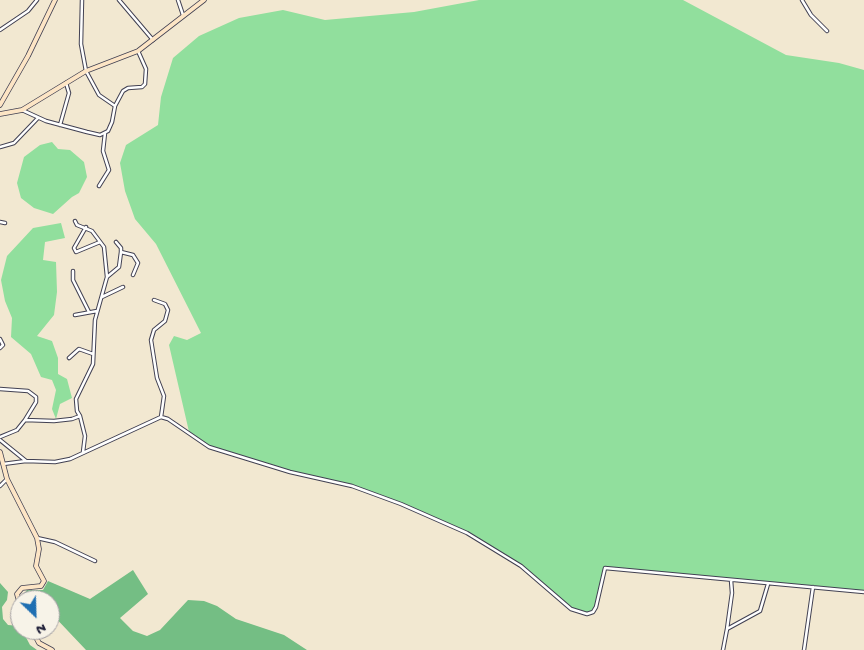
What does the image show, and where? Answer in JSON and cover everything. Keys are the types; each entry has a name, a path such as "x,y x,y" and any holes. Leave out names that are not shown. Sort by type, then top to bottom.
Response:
{"street":[{"path":"0,30 28,11 37,0"},
{"path":"0,105 28,56 54,0"},
{"path":"82,0 81,44 86,70 99,95 115,106"},
{"path":"119,0 154,41"},
{"path":"178,0 183,15"},
{"path":"0,114 22,110 86,70 138,51 154,41 183,15 204,0"},
{"path":"802,0 811,15 827,31"},
{"path":"99,186 110,170 103,151 105,134 112,122 115,106 123,91 128,88 142,87 145,84 146,69 138,51"},
{"path":"60,125 68,93 66,83"},
{"path":"22,110 38,118 60,125 100,135 105,134"},
{"path":"0,147 14,144 38,118"},
{"path":"75,221 77,225 86,227 100,242 106,252 107,277 97,311 90,373 76,399 77,411 85,436 83,452"},
{"path":"0,222 5,222"},
{"path":"86,227 74,248 76,252 100,242"},
{"path":"107,277 119,267 121,248 116,242"},
{"path":"121,252 130,253 138,263 133,275"},
{"path":"73,271 73,280 89,312"},
{"path":"102,297 123,287"},
{"path":"154,300 165,304 168,310 166,321 154,330 151,340 158,378 164,396 161,417"},
{"path":"75,315 97,311"},
{"path":"0,339 3,345 0,348"},
{"path":"69,358 79,349 93,354"},
{"path":"0,389 28,391 36,397 36,402 15,432 0,438 26,460"},
{"path":"25,420 63,420 80,416"},
{"path":"3,464 26,460 64,461 161,417 171,420 209,447 290,472 352,486 401,504 467,533 521,566 565,604 587,614 593,612 596,607 605,568 864,592"},
{"path":"0,452 7,479 37,538 39,549 36,566 44,581 41,586 22,588 20,590"},
{"path":"0,486 7,479"},
{"path":"37,538 55,542 95,561"},
{"path":"723,650 732,593 730,580"},
{"path":"726,629 760,611 768,584"},
{"path":"804,650 813,588"},
{"path":"37,640 39,644 52,650"}],"green space":[{"path":"479,0 683,0 786,55 839,63 864,70 864,592 605,568 596,607 593,612 587,614 571,609 526,570 467,533 427,515 352,486 290,472 209,447 190,436 169,345 174,336 187,340 201,333 156,244 135,219 125,191 120,163 126,145 158,125 161,97 173,58 199,36 239,18 283,10 325,20 414,12"},
{"path":"52,142 58,149 70,150 84,162 87,177 79,193 53,214 34,208 21,198 17,183 24,157 40,145"},
{"path":"61,223 65,238 45,242 43,260 56,262 57,292 54,315 37,336 52,341 58,358 58,374 67,379 72,398 60,404 56,419 52,409 56,390 52,380 41,377 31,354 11,337 12,318 5,301 1,280 7,256 33,228"},
{"path":"133,570 148,594 120,618 133,631 147,636 160,630 188,600 204,601 217,606 236,619 284,635 307,650 86,650 60,623 60,590 43,590 48,581 90,599"},
{"path":"0,583 8,592 7,600 2,607 3,619 10,625 10,640 27,640 30,645 37,650 0,650"}]}
